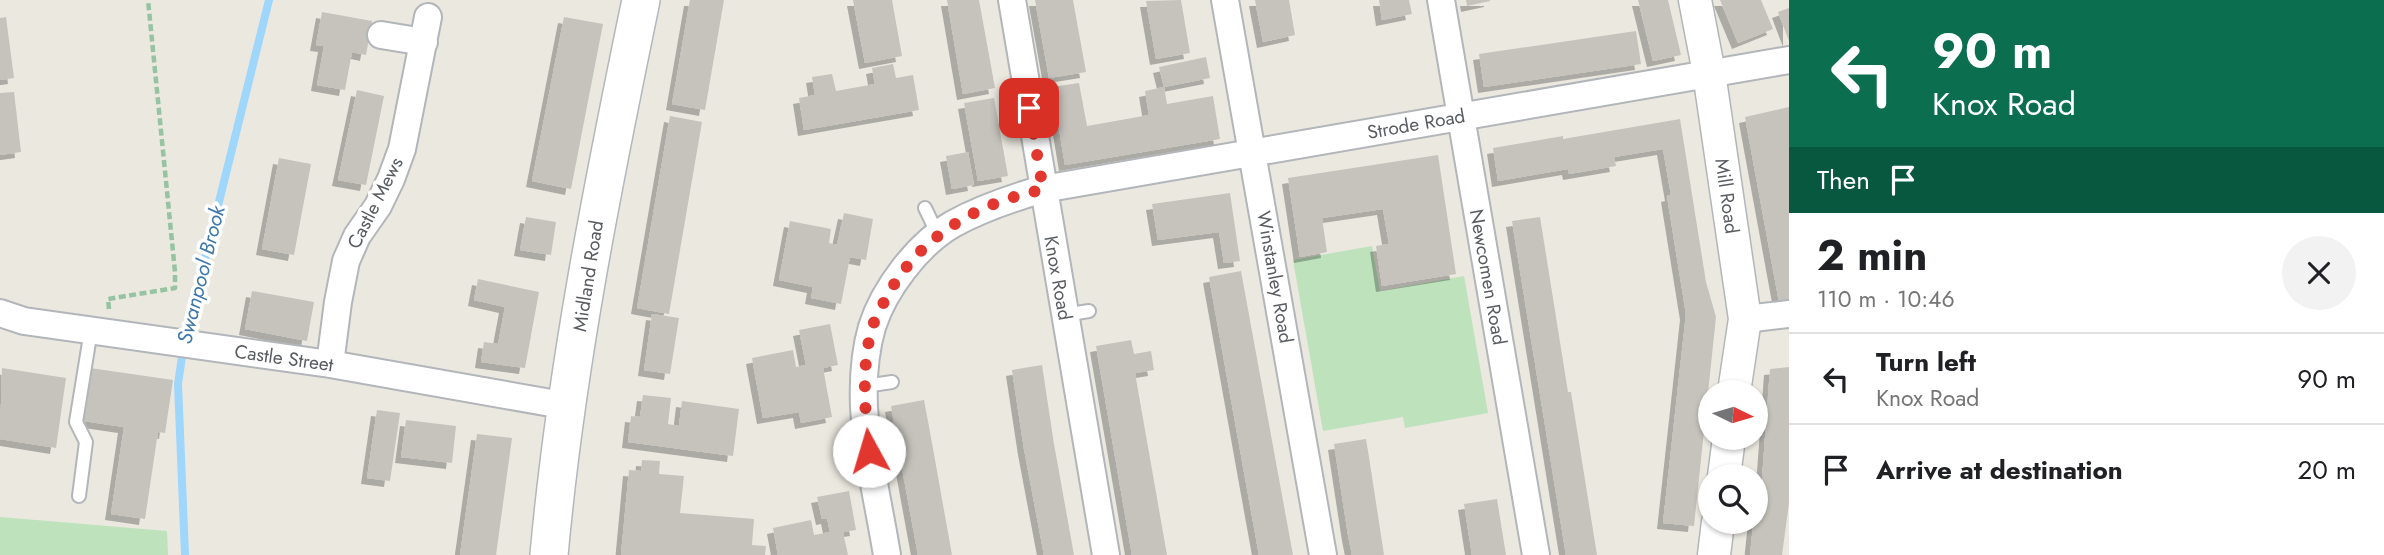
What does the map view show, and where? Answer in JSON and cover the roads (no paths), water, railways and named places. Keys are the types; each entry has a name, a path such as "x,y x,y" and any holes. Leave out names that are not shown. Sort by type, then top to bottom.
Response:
{"main road":[{"name":"Midland Road","path":"549,555 557,463 592,242 640,0"}],"street":[{"name":"Knox Road","path":"1012,0 1043,189 1077,313 1106,555"},
{"name":"Winstanley Road","path":"1226,0 1323,555"},
{"name":"Newcomen Road","path":"1441,0 1536,555"},
{"name":"Mill Road","path":"1695,0 1709,73 1745,319 1736,380"},
{"name":"Castle Mews","path":"330,364 346,261 357,236 387,188 402,149 426,30 382,35"},
{"name":"Strode Road","path":"887,555 864,406 872,327 892,286 916,254 951,226 997,203 1043,189 1789,60"},
{"name":"Castle Street","path":"0,313 24,321 330,364 568,406"},
{"path":"1745,319 1789,314"},
{"path":"1714,555 1717,534"}],"lane":[{"path":"925,208 939,235"},
{"path":"79,496 86,443 76,422 91,330"},
{"path":"865,386 892,382"}],"waterway":[{"name":"Swanpool Brook","path":"185,555 178,384 184,343 269,0"}]}
